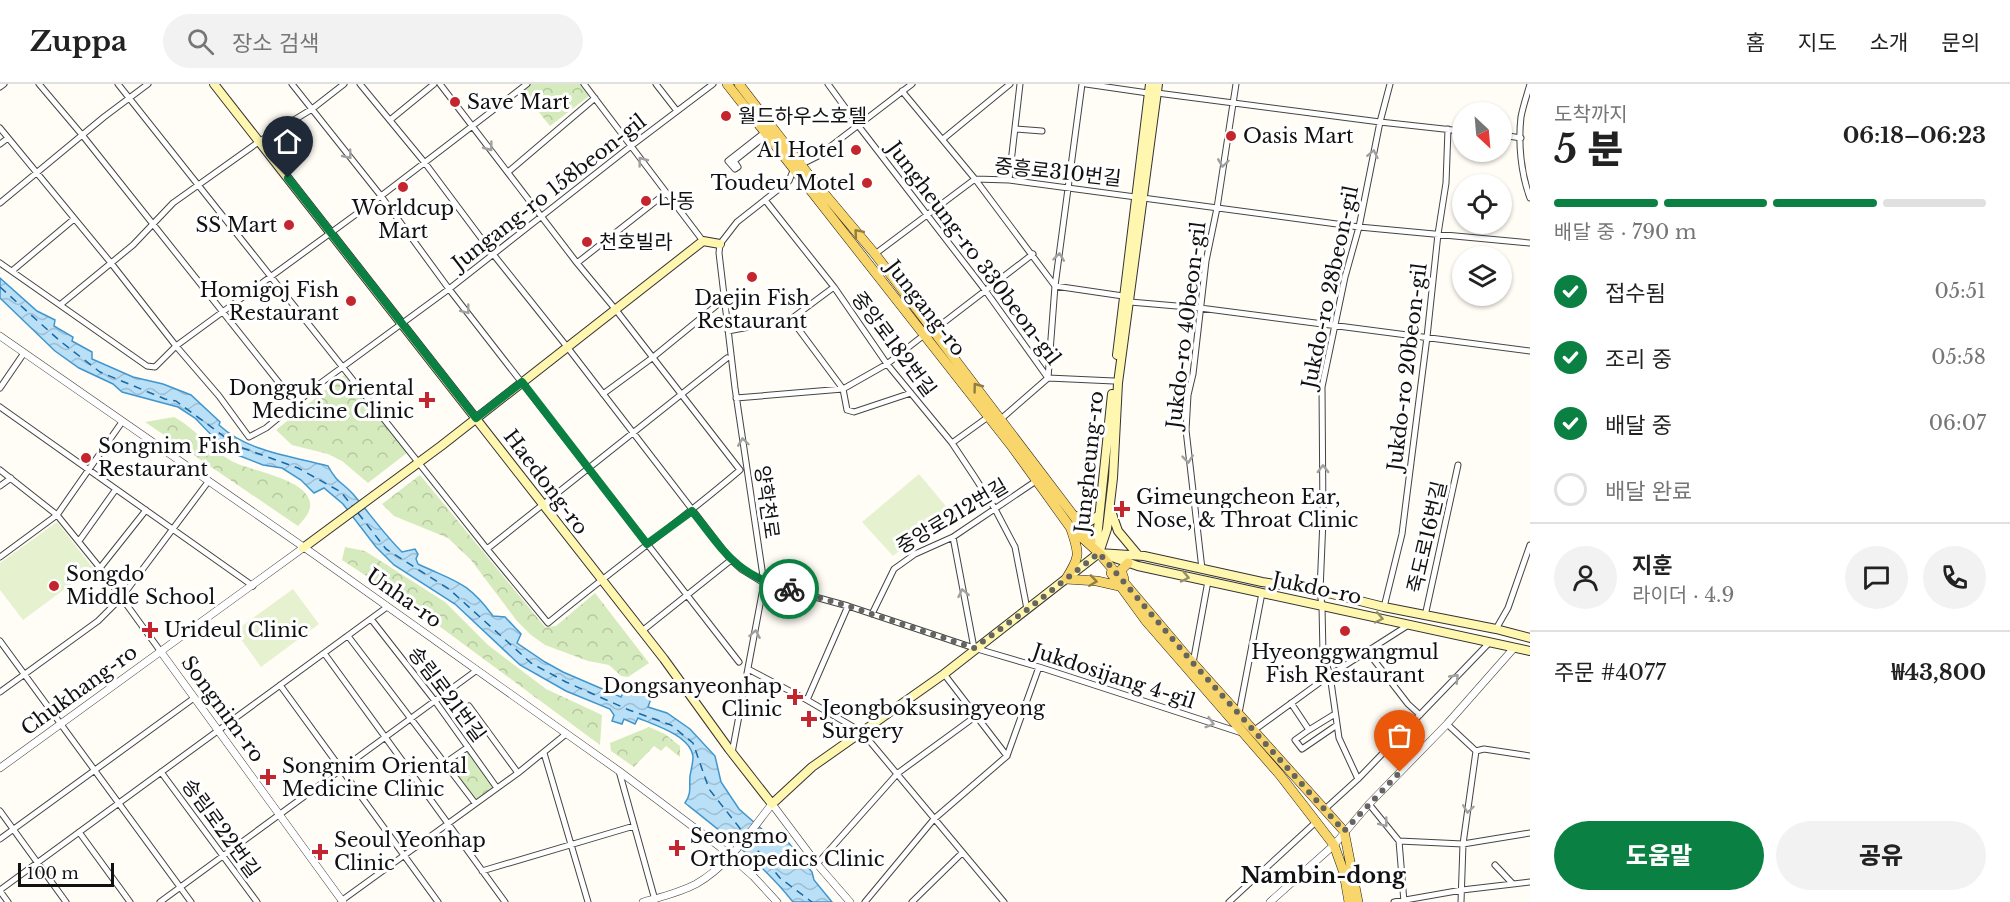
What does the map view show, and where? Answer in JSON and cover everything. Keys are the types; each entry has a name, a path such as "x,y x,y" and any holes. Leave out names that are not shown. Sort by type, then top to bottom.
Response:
{"main road":[{"name":"Haedong-ro","path":"214,84 642,631 772,804"},
{"name":"Jungang-ro","path":"727,84 875,254 1074,515 1146,621 1248,732 1344,831 1358,902"},
{"name":"Jungang-ro","path":"739,84 768,131"},
{"name":"Jungheung-ro","path":"1099,553 1107,529 1110,505 1118,383 1153,88"},
{"name":"Jungang-ro","path":"797,166 1070,527 1099,553"},
{"path":"419,463 703,241 720,249"},
{"name":"Jungheung-ro","path":"1099,553 1097,538 1113,381 1127,299"},
{"name":"Chukhang-ro","path":"303,548 419,463"},
{"path":"1110,505 1112,519 1118,531 1138,555"},
{"path":"1074,515 1089,522 1099,515"},
{"path":"1066,579 1075,564 1078,552 1070,527"},
{"path":"772,804 812,767 944,674 974,648 1099,553"},
{"name":"Jukdo-ro","path":"1099,553 1138,555 1262,582 1320,591 1383,607 1496,629 1525,637"},
{"name":"Jukdo-ro","path":"1099,553 1128,563 1530,651"},
{"path":"1066,579 1122,584 1121,570 1128,563"},
{"name":"Jungang-ro","path":"1122,584 1238,714 1248,732 1317,821 1334,845 1344,873 1349,902"}],"street":[{"path":"0,87 4,84"},
{"path":"39,84 295,403"},
{"path":"118,84 548,623 692,511 740,470 440,84"},
{"path":"0,203 148,84"},
{"path":"292,84 381,196 449,289 739,662"},
{"path":"60,305 133,244 173,203 260,141 312,109 344,84"},
{"path":"360,84 425,163 492,254 568,348 730,560 764,583"},
{"path":"390,120 434,84"},
{"path":"0,263 147,366 155,367 176,346 425,163 518,87 527,84"},
{"path":"584,84 703,241"},
{"path":"656,84 677,111"},
{"name":"Jungang-ro 158beon-gil","path":"176,346 219,396 249,437 266,428 343,366 449,289 713,84"},
{"path":"828,84 852,117"},
{"path":"720,249 737,222 789,181 797,166 818,156 912,84"},
{"path":"943,139 1010,84"},
{"path":"1009,180 1020,84"},
{"path":"1001,419 1048,378 1055,286 1082,84"},
{"path":"1086,84 1153,88 1233,102 1452,129"},
{"name":"Jukdo-ro 40beon-gil","path":"1202,570 1186,430 1188,395 1193,374 1206,261 1217,208 1236,84"},
{"name":"Jukdo-ro 28beon-gil","path":"1358,779 1339,738 1330,675 1323,655 1320,591 1323,519 1322,387 1334,325 1359,227 1390,84"},
{"path":"1530,84 1521,117 1523,173 1530,198"},
{"name":"중흥로310번길","path":"902,91 975,179 1009,180 1068,187 1359,227 1530,243"},
{"path":"508,172 595,98"},
{"name":"Jungheung-ro 330beon-gil","path":"857,124 985,290 1048,378 1113,381"},
{"path":"0,128 111,262 176,346"},
{"path":"1014,129 1042,132"},
{"name":"Jukdo-ro 20beon-gil","path":"1383,607 1402,534 1446,183 1448,129"},
{"path":"768,131 734,161 738,167 735,169 728,161 768,131"},
{"path":"1512,137 1521,138"},
{"path":"0,144 8,138"},
{"path":"875,254 975,179 1055,286 1127,299 1530,351"},
{"path":"577,263 666,193"},
{"name":"중앙로182번길","path":"765,200 834,287 887,364 952,443 995,509 1015,547 1028,609"},
{"path":"12,271 74,219"},
{"name":"양학천로","path":"720,249 736,398 764,583 732,753"},
{"path":"934,330 1033,254"},
{"path":"728,331 791,319 834,287"},
{"path":"603,394 717,305"},
{"path":"791,319 843,389 847,410 854,412 911,393"},
{"path":"736,398 843,389 887,364 924,335"},
{"name":"Unha-ro","path":"0,336 619,771 730,856 774,901"},
{"path":"0,388 24,353"},
{"path":"487,549 727,358"},
{"path":"0,407 253,586"},
{"path":"952,443 988,417"},
{"path":"0,557 57,515 122,422"},
{"name":"죽도로16번길","path":"1425,616 1458,465"},
{"path":"0,470 57,515 100,568 161,651"},
{"path":"0,486 11,478"},
{"name":"중앙로212번길","path":"872,614 894,570 915,554 953,537 1036,481"},
{"path":"0,692 98,621 121,598 208,482"},
{"path":"79,542 116,489"},
{"path":"100,568 146,510"},
{"path":"953,537 974,648"},
{"path":"1496,629 1508,608 1530,545"},
{"name":"Chukhang-ro","path":"0,768 303,548"},
{"path":"642,631 730,560"},
{"path":"1193,663 1208,581"},
{"name":"Jukdosijang 4-gil","path":"764,583 848,606 974,648 1248,732"},
{"path":"1238,714 1262,593"},
{"path":"807,700 848,606"},
{"path":"8,902 0,891 387,607"},
{"name":"송림로21번길","path":"371,619 435,701 497,788"},
{"path":"1248,732 1330,675 1410,624"},
{"path":"348,636 475,803"},
{"path":"1273,901 1334,845 1344,831 1447,724 1525,637"},
{"path":"0,641 191,902"},
{"path":"1325,809 1358,779 1490,642"},
{"name":"Songnim-ro","path":"161,651 342,901"},
{"path":"1367,651 1408,704 1420,715"},
{"path":"324,653 506,902"},
{"path":"865,902 934,819 1007,756 1039,667"},
{"path":"748,669 862,732 1004,902"},
{"path":"160,902 477,670"},
{"path":"944,674 1007,756"},
{"path":"280,685 438,902"},
{"path":"0,839 194,698"},
{"path":"1291,703 1309,730"},
{"path":"469,706 518,773"},
{"path":"1335,714 1295,740 1302,749 1337,725"},
{"path":"817,864 898,773 976,716"},
{"path":"1447,724 1476,751"},
{"path":"342,901 518,773 566,734"},
{"path":"445,763 468,747"},
{"path":"1476,751 1485,749 1530,756"},
{"path":"1461,902 1462,844 1476,751"},
{"path":"544,753 588,902"},
{"path":"619,771 655,900"},
{"name":"송림로22번길","path":"161,772 257,902"},
{"path":"643,902 679,891 715,872 772,804"},
{"name":"Haedong-ro","path":"772,804 817,864 850,902"},
{"path":"1369,804 1399,841 1404,901"},
{"path":"0,811 66,902"},
{"path":"1229,902 1317,821"},
{"path":"482,871 634,826"},
{"path":"79,832 130,902"},
{"path":"1399,841 1462,844 1530,833"},
{"path":"912,902 962,853"},
{"path":"1495,865 1512,883"},
{"path":"1394,902 1462,890 1530,882"}],"green space":[{"path":"531,84 586,84 593,93 550,126 522,91"},
{"path":"344,375 408,452 368,483 342,461 328,454 292,445 276,430"},
{"path":"174,417 191,428 229,460 284,480 301,489 310,503 309,512 304,519 298,526 145,422"},
{"path":"919,474 950,511 893,556 862,522"},
{"path":"420,475 545,627 556,626 595,593 649,663 628,677 621,676 609,665 588,661 545,645 531,635 517,621 471,560 448,538 394,516 382,504"},
{"path":"57,522 93,568 23,620 0,590 0,563"},
{"path":"345,547 365,551 445,602 488,645 546,689 602,715 600,745 412,606 342,560"},
{"path":"293,589 319,624 261,667 235,631"},
{"path":"649,727 665,734 680,746 680,757 666,746 661,751 654,746 634,767 611,751 610,743"},
{"path":"466,750 494,787 475,801 448,763"}],"water":[{"path":"0,278 37,311 55,320 54,326 73,337 72,341 92,352 92,359 133,377 163,384 191,395 230,434 256,447 328,466 402,552 415,549 418,554 416,559 418,564 468,589 493,616 505,617 521,634 517,643 545,662 621,697 626,686 652,696 648,707 667,713 690,729 715,756 721,782 739,809 773,839 788,842 832,902 793,902 756,862 685,803 689,793 693,757 691,750 679,737 638,718 635,724 624,719 622,724 612,721 614,715 610,709 566,691 520,665 455,604 394,565 376,547 343,504 324,488 314,493 301,480 282,468 263,465 235,454 218,442 195,418 178,407 122,392 113,384 79,368 55,351 0,298"}],"ferry route":[{"path":"0,287 60,341 100,372 165,399 176,401 237,446 298,468 341,492 353,507"},
{"path":"358,513 386,549 449,589 531,663 566,682 629,710 671,725 693,743 709,789 746,836"},
{"path":"749,840 780,878 812,902"}],"way so far":[{"path":"789,589 974,648 1099,553 1193,663 1344,831 1400,772"}],"place":[{"name":"Save Mart","path":"455,102"},
{"name":"월드하우스호텔","path":"726,116"},
{"name":"Oasis Mart","path":"1231,136"},
{"name":"A1 Hotel","path":"856,150"},
{"name":"Toudeu Motel","path":"867,183"},
{"name":"Worldcup Mart","path":"403,187"},
{"name":"나동","path":"646,201"},
{"name":"SS Mart","path":"289,225"},
{"name":"천호빌라","path":"587,242"},
{"name":"Daejin Fish Restaurant","path":"752,277"},
{"name":"Homigoj Fish Restaurant","path":"351,301"},
{"name":"Dongguk Oriental Medicine Clinic","path":"427,400"},
{"name":"Songnim Fish Restaurant","path":"86,458"},
{"name":"Gimeungcheon Ear, Nose, & Throat Clinic","path":"1122,509"},
{"name":"Songdo Middle School","path":"54,586"},
{"name":"Urideul Clinic","path":"150,630"},
{"name":"Hyeonggwangmul Fish Restaurant","path":"1345,631"},
{"name":"Dongsanyeonhap Clinic","path":"795,697"},
{"name":"Jeongboksusingyeong Surgery","path":"809,719"},
{"name":"Songnim Oriental Medicine Clinic","path":"268,777"},
{"name":"Seongmo Orthopedics Clinic","path":"677,848"},
{"name":"Seoul Yeonhap Clinic","path":"320,852"}],"district":[{"name":"Nambin-dong","path":"1323,875"}],"route":[{"path":"288,178 476,418 522,382 647,544 692,511 730,560 741,569 764,583 789,589"}]}
